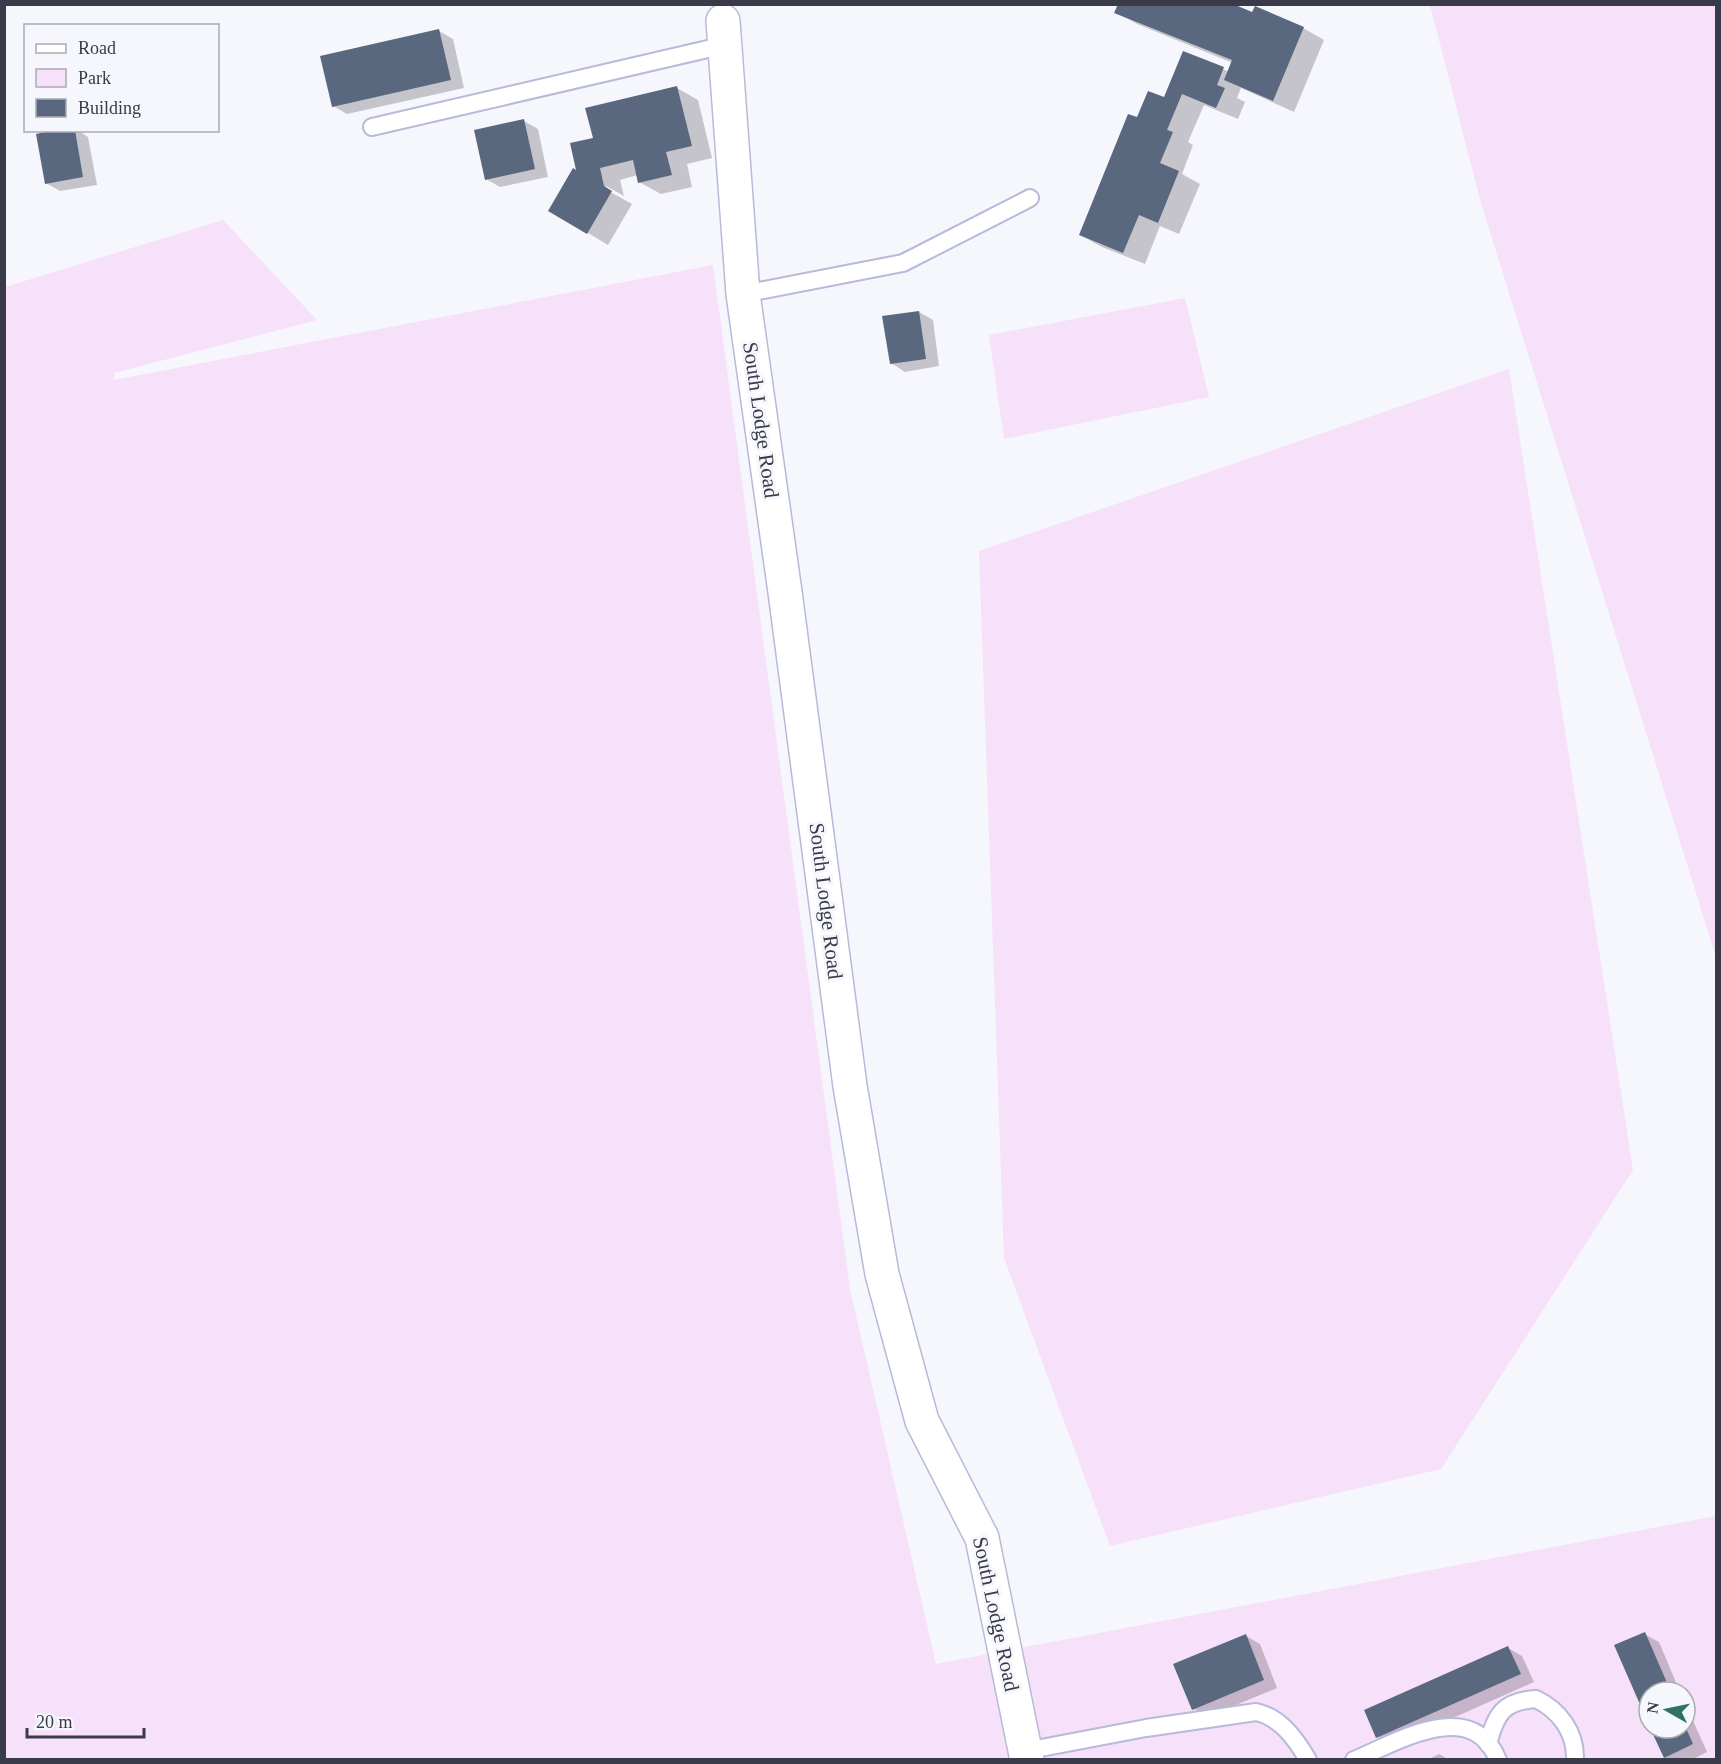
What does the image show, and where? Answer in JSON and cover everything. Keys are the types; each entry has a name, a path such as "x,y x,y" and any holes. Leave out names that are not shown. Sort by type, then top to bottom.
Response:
{"street":[{"name":"South Lodge Road","path":"724,23 743,294 850,1086 882,1274 922,1422 982,1538 1026,1755"}],"lane":[{"path":"372,127 724,23"},
{"path":"743,294 903,263 1030,198"},
{"path":"1488,1744 1492,1730 1503,1709 1512,1703 1536,1699 1559,1713 1571,1737 1575,1760"},
{"path":"1026,1755 1146,1728 1256,1712 1269,1715 1283,1726 1308,1760"},
{"path":"1354,1760 1444,1726 1473,1731 1488,1744 1498,1760"}],"green space":[{"path":"1430,5 1716,5 1716,957 1481,203"},
{"path":"223,220 317,320 114,373 114,380 713,265 850,1289 936,1664 1716,1516 1716,1759 5,1760 5,287"},
{"path":"1185,298 1209,397 1004,439 989,335"},
{"path":"1509,369 1633,1170 1441,1469 1110,1546 1004,1258 979,551"}],"building":[{"path":"1118,4 1233,4 1252,12 1255,6 1304,27 1273,101 1224,80 1232,60 1114,13"},
{"path":"439,29 451,80 332,107 320,56"},
{"path":"1183,51 1224,67 1217,85 1225,88 1216,108 1182,94 1167,130 1173,132 1160,163 1179,171 1158,223 1139,215 1123,253 1079,235 1128,114 1137,117 1148,91 1164,97"},
{"path":"677,86 692,146 666,152 672,175 638,183 633,160 600,168 604,186 612,191 587,234 548,211 573,168 576,170 570,143 593,138 585,108"},
{"path":"524,119 535,169 485,180 474,130"},
{"path":"75,132 83,177 45,184 36,134"},
{"path":"919,311 926,359 890,364 882,316"},
{"path":"1645,1632 1666,1680 1637,1680 1637,1698 1614,1645"},
{"path":"1246,1634 1264,1680 1192,1710 1173,1664"},
{"path":"1508,1646 1521,1674 1376,1738 1364,1710"},
{"path":"1656,1740 1691,1740 1693,1744 1664,1758"}]}
